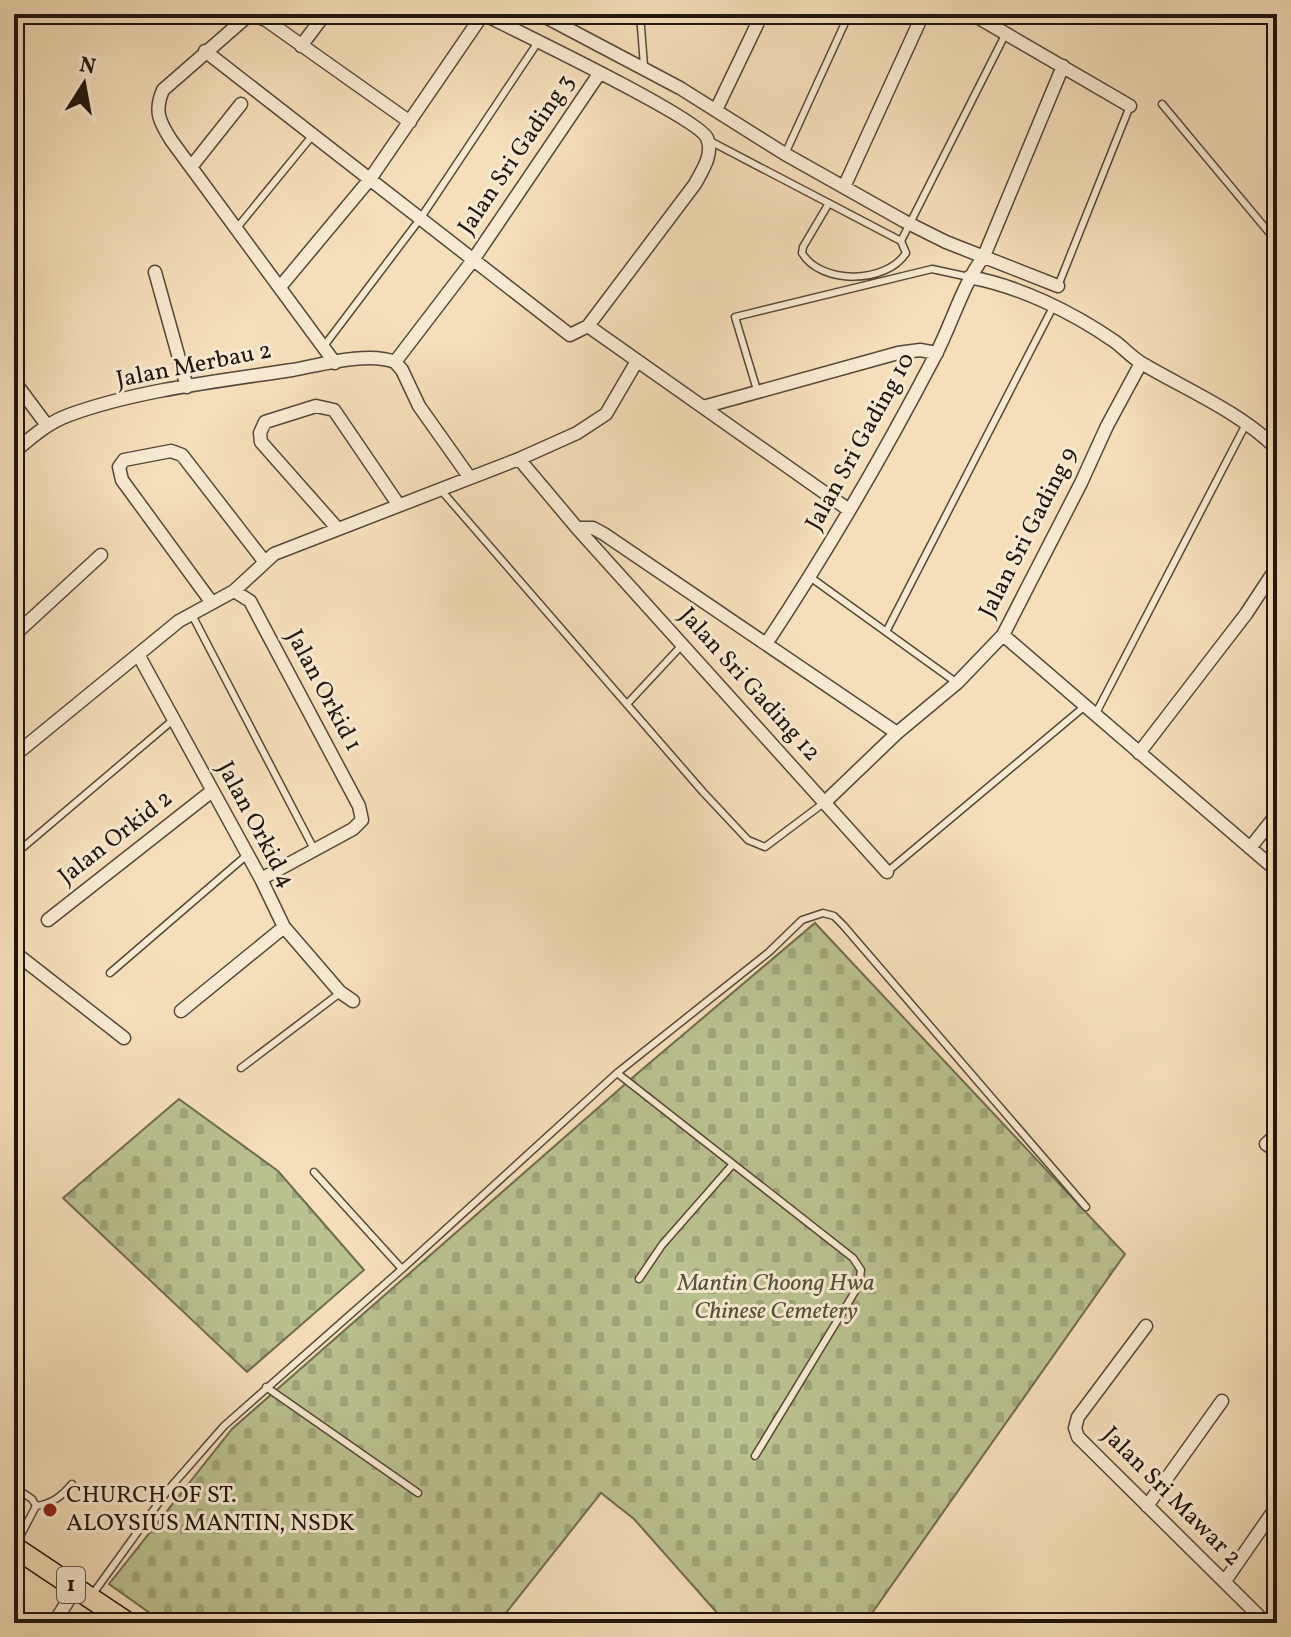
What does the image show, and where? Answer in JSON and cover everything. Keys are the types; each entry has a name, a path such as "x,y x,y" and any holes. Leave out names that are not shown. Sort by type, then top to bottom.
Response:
{"main road":[{"name":"1","path":"14,1547 128,1623"}],"street":[{"path":"335,363 191,167 158,119 157,105 163,90 250,14 266,20 410,122"},
{"path":"301,46 325,14"},
{"path":"205,51 312,136 370,179 570,335 588,326 695,184 709,153 708,140 702,131 483,14 370,179 280,287"},
{"path":"540,14 644,68 910,225 1058,286"},
{"path":"716,110 762,14"},
{"path":"844,187 923,14"},
{"path":"972,14 1130,106"},
{"name":"Jalan Sri Gading 10","path":"766,644 810,577 937,353 969,277 984,256 1063,66"},
{"name":"Jalan Sri Gading 3","path":"395,362 473,260 599,74"},
{"path":"191,167 241,104"},
{"path":"155,272 187,387"},
{"path":"969,277 1012,289 1053,307 1113,340 1141,363 1246,424 1277,449"},
{"path":"588,326 849,510"},
{"path":"703,407 898,353 920,350 937,353"},
{"name":"Jalan Merbau 2","path":"14,452 46,424 97,406 187,387 335,363 374,358 395,362"},
{"path":"14,756 191,613 234,591 264,561 296,544 519,459 577,433 606,414 637,361"},
{"path":"395,362 419,406 470,478"},
{"name":"Jalan Sri Gading 9","path":"825,802 897,733 957,683 1003,635 1141,363"},
{"path":"14,381 46,424"},
{"path":"337,528 261,442 260,433 265,422 316,406 334,410 398,504"},
{"path":"212,603 122,480 119,467 124,460 171,451 182,455 264,561"},
{"name":"Jalan Sri Gading 12","path":"519,459 577,528 887,872"},
{"name":"Jalan Sri Gading 12","path":"577,528 593,528 604,534 897,733"},
{"path":"14,635 101,555"},
{"path":"1139,753 1246,614 1277,567"},
{"name":"Jalan Orkid 1","path":"234,591 250,601 359,806 362,820 353,829 315,851"},
{"path":"1003,635 1277,871"},
{"name":"Jalan Orkid 4","path":"139,656 284,927 340,992 353,1001"},
{"name":"Jalan Orkid 2","path":"48,920 212,791"},
{"path":"1250,848 1277,814"},
{"path":"261,879 315,851"},
{"path":"181,1011 284,927"},
{"path":"14,952 124,1038"},
{"path":"1277,1134 1266,1144 1277,1152"},
{"name":"Jalan Sri Mawar 2","path":"1146,1326 1078,1417 1075,1428 1078,1437 1266,1623"},
{"path":"1147,1506 1222,1401"},
{"path":"1225,1581 1277,1506"},
{"path":"54,1623 83,1593"}],"lane":[{"path":"640,14 644,68"},
{"path":"785,154 849,14"},
{"path":"901,241 1006,33"},
{"path":"324,346 420,219 538,42"},
{"path":"1162,104 1277,242"},
{"path":"1058,286 1130,106"},
{"path":"236,229 312,136"},
{"path":"708,140 829,203 901,241 906,253 895,266 858,277 834,276 806,260 803,247 829,203"},
{"path":"757,390 735,317 932,269 969,277"},
{"path":"886,632 1053,307"},
{"path":"887,872 1090,711 1246,424"},
{"path":"440,489 748,840 765,847 825,802"},
{"path":"810,577 957,683"},
{"path":"191,613 315,851"},
{"path":"627,704 683,644"},
{"path":"14,855 174,720"},
{"path":"110,973 247,854"},
{"path":"83,1593 121,1552 168,1490 224,1426 617,1073 769,952 802,920 823,913 834,916 843,925 1086,1207"},
{"path":"241,1068 340,992"},
{"path":"617,1073 853,1258 861,1270 859,1285 755,1456"},
{"path":"639,1279 662,1245 733,1164"},
{"path":"314,1172 402,1269"},
{"path":"266,1387 418,1493"},
{"path":"36,1506 46,1505 62,1496 72,1484"},
{"path":"14,1487 32,1499 36,1506"},
{"path":"14,1547 36,1506"}],"green space":[{"name":"Mantin Choong Hwa Chinese Cemetery","path":"815,923 1125,1254 865,1623 726,1623 634,1519 601,1493 498,1623 164,1623 109,1584 232,1429 639,1072"},
{"path":"179,1099 278,1171 364,1270 247,1372 63,1198"}],"place":[{"name":"CHURCH OF ST. ALOYSIUS MANTIN, NSDK","path":"50,1510"}]}
